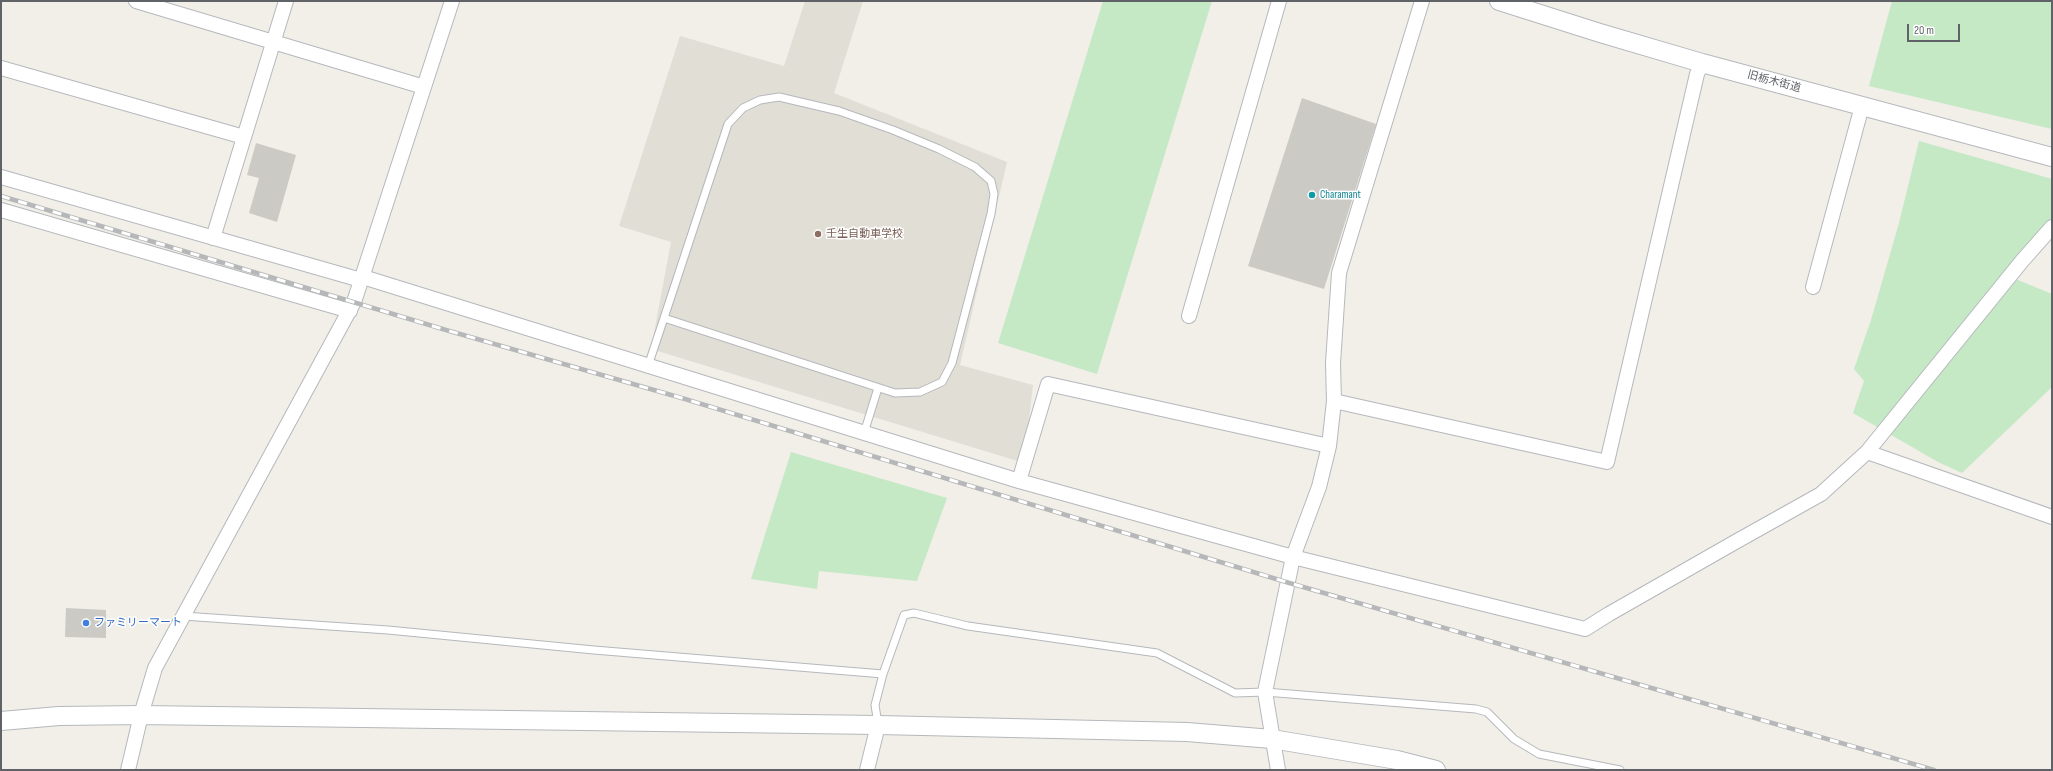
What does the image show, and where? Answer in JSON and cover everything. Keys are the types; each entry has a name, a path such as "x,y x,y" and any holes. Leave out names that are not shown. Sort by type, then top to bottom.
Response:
{"street":[{"path":"136,1 424,87"},
{"path":"213,238 286,1"},
{"path":"128,770 154,668 350,310 362,279 452,1"},
{"path":"1189,316 1279,1"},
{"path":"1278,770 1265,692 1293,557 1319,487 1329,446 1334,401 1334,355 1339,273 1422,1"},
{"name":"旧栃木街道","path":"1499,1 1702,63 2052,157"},
{"path":"1334,401 1607,462 1697,74 1702,63"},
{"path":"1,68 244,137"},
{"path":"1813,287 1862,106"},
{"path":"1,177 362,279 1019,481 1293,557 1585,629 1736,540 1821,494 1867,452 2052,227"},
{"path":"1,210 350,310"},
{"path":"1019,481 1048,384 1329,446"},
{"path":"1867,452 2052,517"},
{"path":"1,720 59,716 141,715 878,725 1187,732 1272,739 1397,760 1436,770"},
{"path":"867,770 878,725"}],"lane":[{"path":"648,366 728,124 743,108 760,100 779,97 839,112 893,130 939,149 975,167 991,181 994,194 991,214 952,363 942,382 920,392 895,393 664,318"},
{"path":"864,433 878,388"},
{"path":"878,725 875,705 883,674 904,615 914,613 968,626 1156,653 1235,693 1265,692 1476,709 1487,712 1514,739 1539,754 1620,770"},
{"path":"183,616 388,630 602,651 883,674"}],"shaded area":[{"name":"壬生自動車学校","path":"805,1 863,1 834,93 1007,162 960,365 1033,385 1024,463 651,349 671,242 619,226 680,36 784,66"}],"green space":[{"path":"1103,1 1212,1 1097,374 998,343"},
{"path":"1892,1 2052,1 2052,129 1869,86"},
{"path":"1919,141 2052,179 2052,218 2013,278 2052,294 2052,387 1962,473 1938,462 1853,413 1864,381 1854,369 1871,320 1899,223"},
{"path":"791,452 947,498 917,581 819,571 817,589 751,579"}],"building":[{"name":"Charamant","path":"1302,98 1376,124 1324,289 1248,266"},
{"path":"256,143 296,155 277,222 249,213 259,178 247,175"},
{"name":"ファミリーマート","path":"66,608 106,610 106,638 65,637"}],"railway":[{"path":"1,196 446,330 685,399 1286,582 1934,770"}],"place":[{"name":"Charamant","path":"1312,195"},
{"name":"壬生自動車学校","path":"818,234"},
{"name":"ファミリーマート","path":"86,623"}]}
